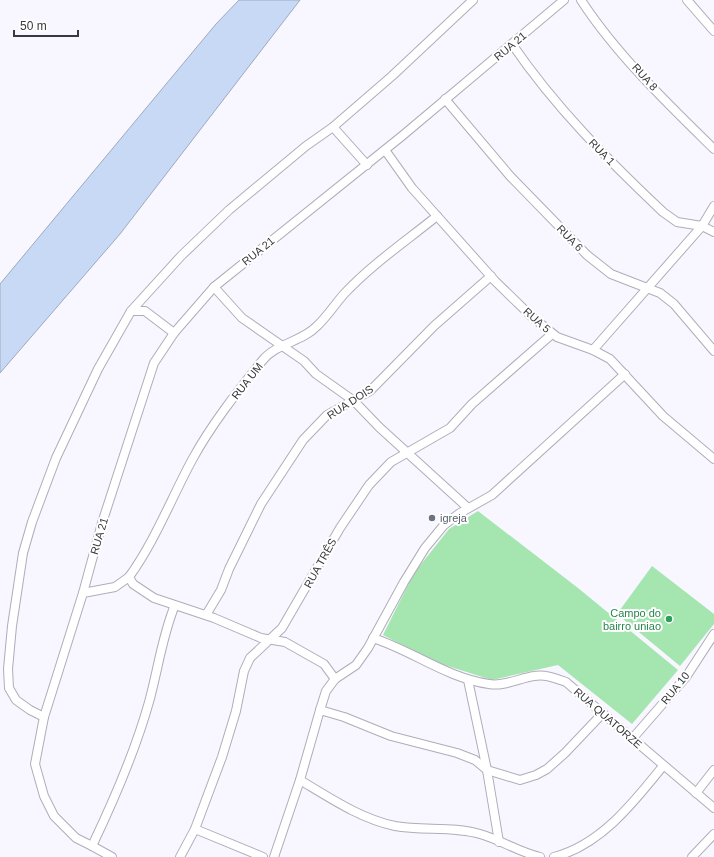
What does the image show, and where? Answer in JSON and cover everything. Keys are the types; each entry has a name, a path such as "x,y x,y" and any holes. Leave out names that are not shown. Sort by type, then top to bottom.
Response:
{"street":[{"path":"44,717 30,710 16,700 9,688 8,669 12,626 23,553 32,522 56,458 98,369 131,311 181,256 229,210 306,146 334,127 392,76 473,0"},
{"name":"RUA 21","path":"92,846 76,838 54,816 44,796 35,764 44,717 83,593 102,523 154,363 174,333 214,287 367,165 564,0"},
{"name":"RUA 8","path":"581,0 624,54 665,100 714,149"},
{"path":"687,0 714,30"},
{"name":"RUA 1","path":"512,44 555,101 629,180 663,212 678,222 702,226 714,232"},
{"name":"RUA 6","path":"445,99 510,176 587,255 611,274 660,293 674,304 714,351"},
{"path":"334,127 367,165"},
{"name":"RUA 5","path":"385,150 412,188 491,276 530,315 557,337 593,350 610,359 663,416 714,459"},
{"path":"593,350 648,289 665,266 702,226 714,206"},
{"name":"RUA UM","path":"129,577 142,560 193,458 231,401 263,360 280,346 298,340 317,327 344,294 362,277 437,216"},
{"name":"RUA DOIS","path":"206,615 221,590 229,569 261,504 303,440 327,415 370,391 434,326 491,276"},
{"path":"214,287 242,318 280,346 304,361 316,374 354,401 378,427 408,452 468,508"},
{"path":"131,311 145,311 174,333"},
{"name":"RUA TRÊS","path":"180,857 195,829 222,757 236,711 244,671 250,658 261,646 272,639 282,628 299,602 340,528 369,485 391,462 450,428 472,404 552,334"},
{"path":"274,857 300,780 326,691 335,679 356,665 425,548 444,525 468,508 492,495 625,374"},
{"path":"83,593 115,587 129,577 133,584 144,593 206,615 256,636 285,642 324,664 335,679"},
{"path":"112,857 92,846 130,757 149,703 169,620 175,605"},
{"name":"RUA 10","path":"632,739 686,677 714,634"},
{"name":"RUA QUATORZE","path":"373,638 389,643 434,666 468,680 491,685 535,676 547,676 566,682 714,808"},
{"path":"468,680 487,770 499,842"},
{"path":"320,710 344,717 391,736 457,753 474,760 487,770 520,780 536,775 565,754 603,713"},
{"path":"554,857 568,853 592,839 619,817 640,795 663,766"},
{"path":"696,794 714,770"},
{"path":"300,780 375,821 397,826 470,832 525,853 540,857"},
{"path":"195,829 262,857"},
{"path":"692,857 714,834"}],"green space":[{"path":"478,511 578,588 678,670 632,724 558,665 492,680 438,663 383,635 414,573 449,529"},
{"name":"Campo do bairro uniao","path":"652,566 714,614 714,624 680,666 617,614"}],"water":[{"path":"239,0 300,0 120,234 0,373 0,284 216,24"}],"place":[{"name":"igreja","path":"432,518"},
{"name":"Campo do bairro uniao","path":"669,619"}]}
